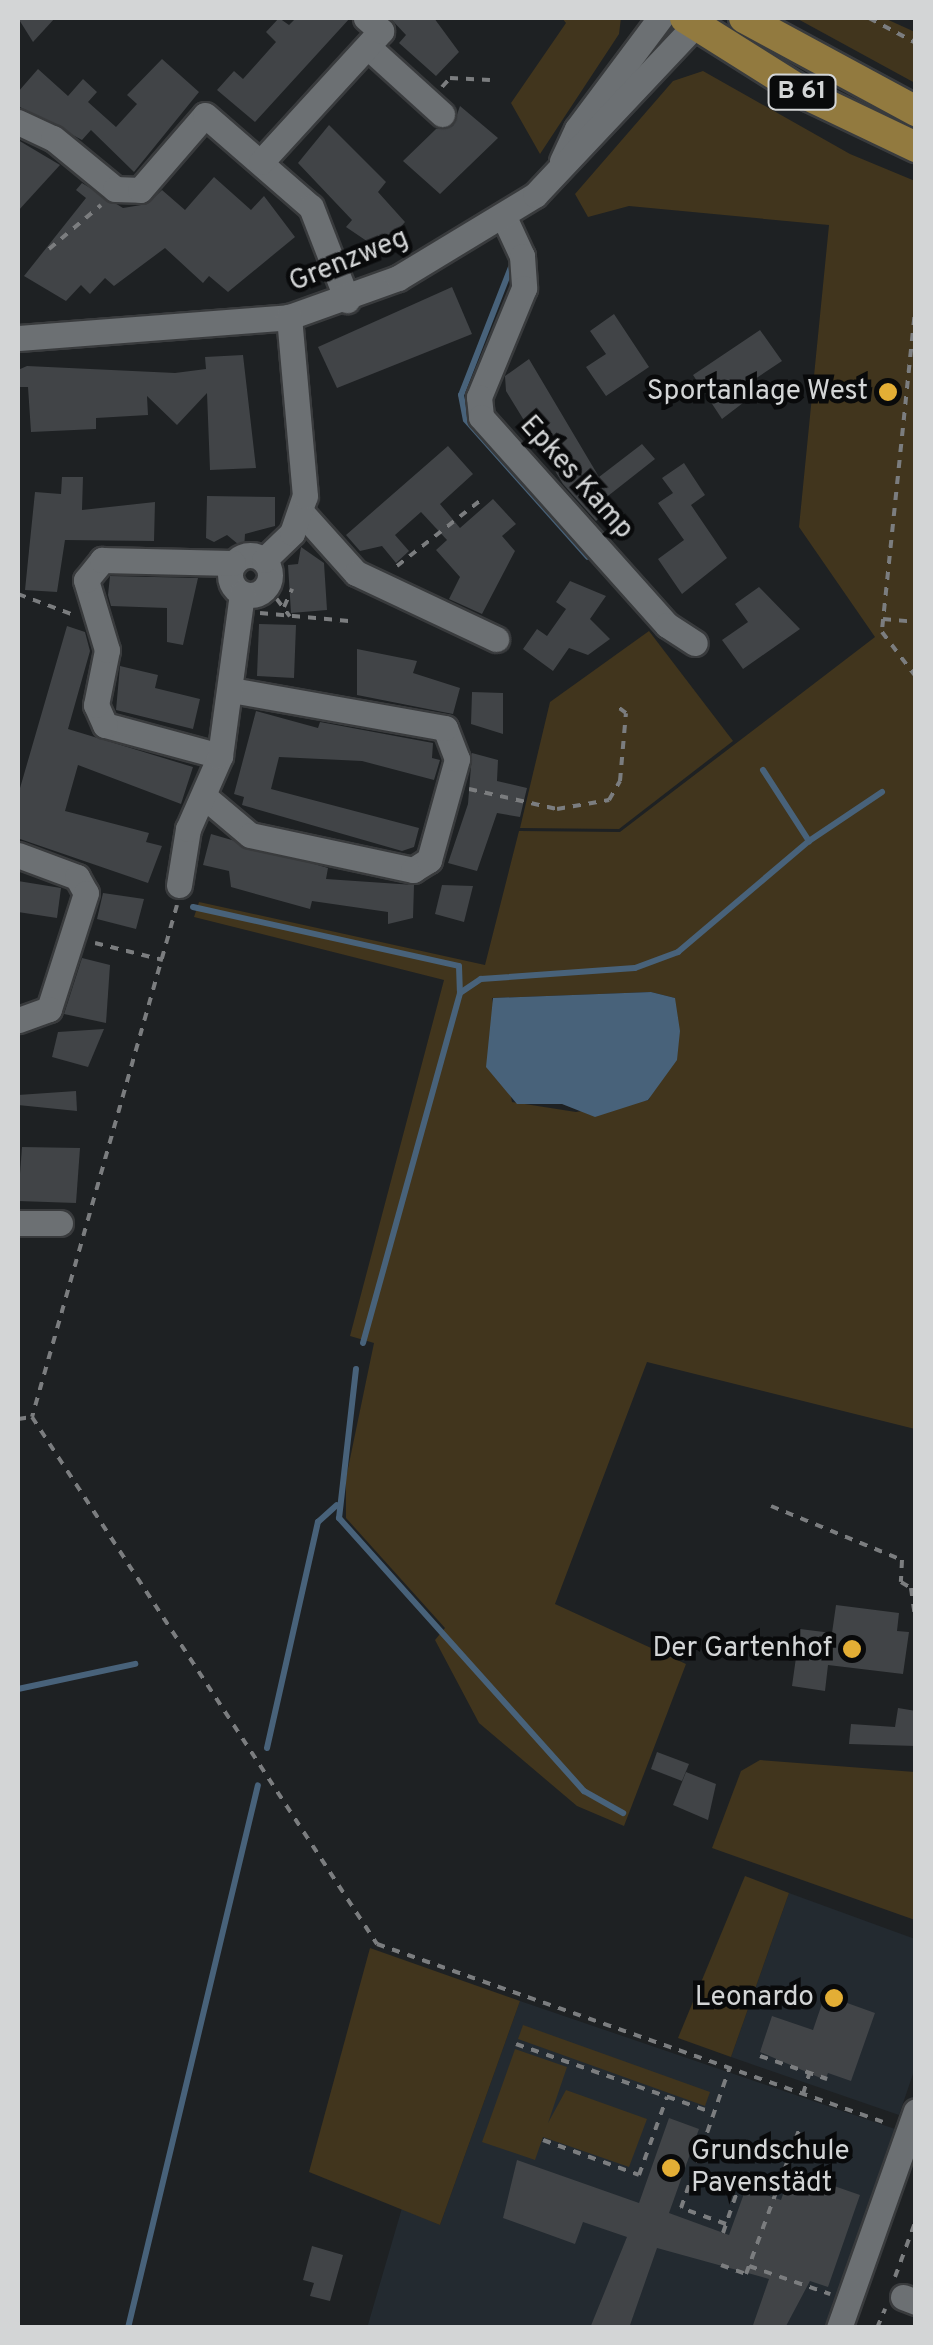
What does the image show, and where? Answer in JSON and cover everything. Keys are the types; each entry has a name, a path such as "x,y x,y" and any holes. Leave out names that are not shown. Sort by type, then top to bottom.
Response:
{"main road":[{"name":"B 61","path":"744,18 916,111"},
{"name":"B 61","path":"694,20 809,96 916,147"}],"street":[{"name":"Grenzweg","path":"556,175 576,129 660,18"},
{"name":"Grenzweg","path":"18,338 290,317 347,300 504,217 556,175 694,20"},
{"path":"261,162 372,32 436,109"},
{"path":"18,122 53,138 116,189 140,190 205,115 311,206 347,300"},
{"name":"Epkes Kamp","path":"504,217 522,256 524,288 478,398 481,418 667,624 695,643"},
{"path":"290,317 303,514 356,573 496,639"},
{"path":"264,560 303,514"},
{"path":"220,756 105,724 98,716 107,650 86,580 102,560 233,564 248,554 264,560 279,587 242,594"},
{"path":"233,564 230,574 242,594"},
{"path":"179,886 188,829 206,798 220,756 232,690 234,612 242,594"},
{"path":"206,798 250,835 403,871 429,860 457,758 445,728 232,690"},
{"path":"18,856 77,876 84,908 70,937 49,1009 18,1020"},
{"path":"18,1223 60,1223"},
{"path":"839,2328 907,2119"}],"path":[{"path":"869,18 916,43"},
{"path":"436,109 450,78 490,80"},
{"path":"49,250 116,189"},
{"path":"916,301 882,632 916,678"},
{"path":"382,586 481,500"},
{"path":"279,587 290,616 349,621"},
{"path":"279,587 284,607"},
{"path":"18,594 62,609"},
{"path":"883,619 916,622"},
{"path":"450,784 557,809 609,800 620,781 626,713 619,708"},
{"path":"179,886 163,960 32,1417 377,1944 803,2094 907,2119"},
{"path":"70,937 163,960"},
{"path":"18,1419 32,1417"},
{"path":"770,1506 902,1560 901,1582 911,1588 916,1624"},
{"path":"516,2044 714,2113"},
{"path":"760,2056 827,2079"},
{"path":"726,2224 681,2208 730,2068"},
{"path":"803,2094 808,2071"},
{"path":"543,2140 639,2174 667,2097"},
{"path":"721,2265 746,2274 800,2127"},
{"path":"723,2233 743,2174"},
{"path":"750,2266 832,2294"}],"shaded area":[{"path":"562,18 621,18 619,34 540,154 511,103 566,23"},
{"path":"796,18 884,18 915,32 915,83"},
{"path":"703,71 850,154 915,181 915,1429 647,1362 555,1604 686,1664 624,1826 577,1806 479,1723 435,1640 445,1628 346,1518 346,1478 374,1343 350,1336 444,980 194,917 199,902 485,965 519,831 620,832 875,637 799,527 829,225 629,206 588,217 575,194 673,81","holes":["651,992 675,998 649,1100 576,1112 512,1102 492,998"]},
{"path":"649,631 733,741 619,829 520,828 550,702"},
{"path":"760,1760 915,1772 915,1920 712,1848 741,1771"},
{"path":"745,1876 789,1893 731,2057 678,2038"},
{"name":"Leonardo","path":"789,1893 915,1939 915,2068 899,2115 731,2057"},
{"path":"370,1948 520,2001 440,2225 309,2172"},
{"name":"Grundschule Pavenstädt","path":"520,2001 895,2129 827,2327 367,2328 402,2208 440,2225"},
{"path":"523,2025 710,2092 705,2106 518,2039"},
{"path":"515,2049 567,2067 548,2123 566,2090 647,2119 629,2167 543,2137 535,2160 482,2142"}],"water":[{"path":"651,992 675,998 680,1031 677,1060 648,1100 595,1117 562,1104 517,1104 486,1067 493,998"}],"building":[{"path":"18,18 55,18 33,42"},
{"path":"279,18 289,25 296,18 350,18 255,122 217,90 234,71 243,79 276,42 266,32"},
{"path":"390,18 434,18 459,52 436,76 399,43 406,35"},
{"path":"162,59 199,92 134,172 91,130 82,140 18,106 18,92 38,69 68,96 83,79 97,92 88,102 116,127 137,104 127,95"},
{"path":"460,106 498,138 440,194 403,161 436,129 453,126"},
{"path":"329,125 386,182 378,192 405,222 380,250 346,227 352,220 298,163"},
{"path":"18,140 60,165 18,211"},
{"path":"214,177 251,210 264,196 295,237 228,292 209,276 203,283 165,248 114,286 105,278 90,294 81,285 66,301 24,276 86,198 76,190 82,183 123,208 147,204 162,190 185,210"},
{"path":"452,287 472,334 337,388 318,347"},
{"path":"614,314 649,367 606,396 586,367 606,354 590,331"},
{"path":"760,330 782,361 749,383 756,393 722,419 693,375"},
{"path":"243,355 256,468 210,470 207,393 177,425 147,396 148,415 96,418 96,429 31,432 28,387 18,387 18,370 27,366 175,373 206,369 205,357"},
{"path":"529,359 599,477 642,444 655,459 599,503 607,511 596,521 563,484 506,391 505,376"},
{"path":"448,446 473,474 440,504 460,528 493,499 516,524 502,536 515,551 482,614 449,599 460,577 436,550 447,540 421,512 395,535 409,551 396,563 382,546 360,551 346,535"},
{"path":"684,463 705,495 691,505 727,558 682,594 658,559 684,540 658,503 673,493 662,478"},
{"path":"62,477 83,477 82,510 155,502 154,541 65,540 57,592 25,590 35,492 61,494"},
{"path":"207,496 275,497 275,526 245,534 244,549 227,535 214,542 206,538"},
{"path":"301,547 324,563 327,610 291,613 288,565 298,564"},
{"path":"110,576 198,578 183,645 167,642 167,608 111,606 108,595"},
{"path":"570,581 606,596 590,619 610,639 588,655 569,648 553,671 523,649 537,629 547,636 566,609 556,602"},
{"path":"759,587 800,629 743,669 722,640 748,622 735,604"},
{"path":"259,624 296,625 294,678 257,676"},
{"path":"67,626 85,632 90,651 68,729 193,767 181,804 78,765 65,811 149,833 146,842 162,846 148,883 20,839 18,795"},
{"path":"357,649 417,661 413,673 460,688 453,714 357,695"},
{"path":"120,666 158,675 155,688 200,699 193,729 116,710"},
{"path":"472,692 503,693 503,734 471,724"},
{"path":"256,711 318,728 320,722 433,743 432,758 440,760 434,780 362,761 279,757 271,789 419,828 414,847 402,851 242,805 244,797 234,794"},
{"path":"472,753 498,760 497,781 527,788 520,817 497,813 477,871 448,863 468,804"},
{"path":"211,834 328,868 326,879 414,885 413,918 388,924 388,912 312,901 310,909 231,887 229,871 203,865"},
{"path":"18,881 61,888 57,918 18,912"},
{"path":"442,885 473,886 464,922 435,914"},
{"path":"103,893 144,899 136,929 97,919"},
{"path":"82,958 110,965 106,1023 64,1014"},
{"path":"104,1029 88,1067 52,1057 58,1032"},
{"path":"76,1091 77,1111 18,1105 18,1095"},
{"path":"22,1147 80,1148 76,1203 18,1201"},
{"name":"Der Gartenhof","path":"836,1605 899,1613 897,1631 909,1632 903,1674 828,1665 825,1691 792,1686 800,1629 832,1633"},
{"path":"898,1708 916,1711 916,1746 849,1744 851,1724 895,1727"},
{"path":"657,1752 689,1764 682,1781 651,1769"},
{"path":"686,1772 716,1784 708,1820 673,1805"},
{"path":"825,1995 875,2013 851,2081 828,2073 825,2080 760,2052 772,2016 813,2030"},
{"path":"669,2118 699,2129 669,2213 729,2235 746,2188 781,2200 791,2171 860,2195 828,2287 810,2281 785,2328 752,2328 769,2279 657,2248 629,2328 590,2328 627,2237 583,2222 575,2244 503,2218 517,2160 639,2203"},
{"path":"312,2246 343,2255 330,2301 310,2296 314,2283 303,2280"}],"waterway":[{"path":"511,267 461,395 466,420 588,557"},
{"path":"763,770 809,841"},
{"path":"363,1343 460,993 481,979 635,968 678,952 809,841 882,792"},
{"path":"193,907 459,966 460,991"},
{"path":"356,1369 339,1518 584,1791 623,1813"},
{"path":"267,1748 318,1522 337,1505"},
{"path":"18,1689 135,1664"},
{"path":"128,2328 258,1785"}],"place":[{"name":"Sportanlage West","path":"888,392"},
{"name":"Der Gartenhof","path":"852,1649"},
{"name":"Leonardo","path":"834,1998"},
{"name":"Grundschule Pavenstädt","path":"671,2168"}]}
